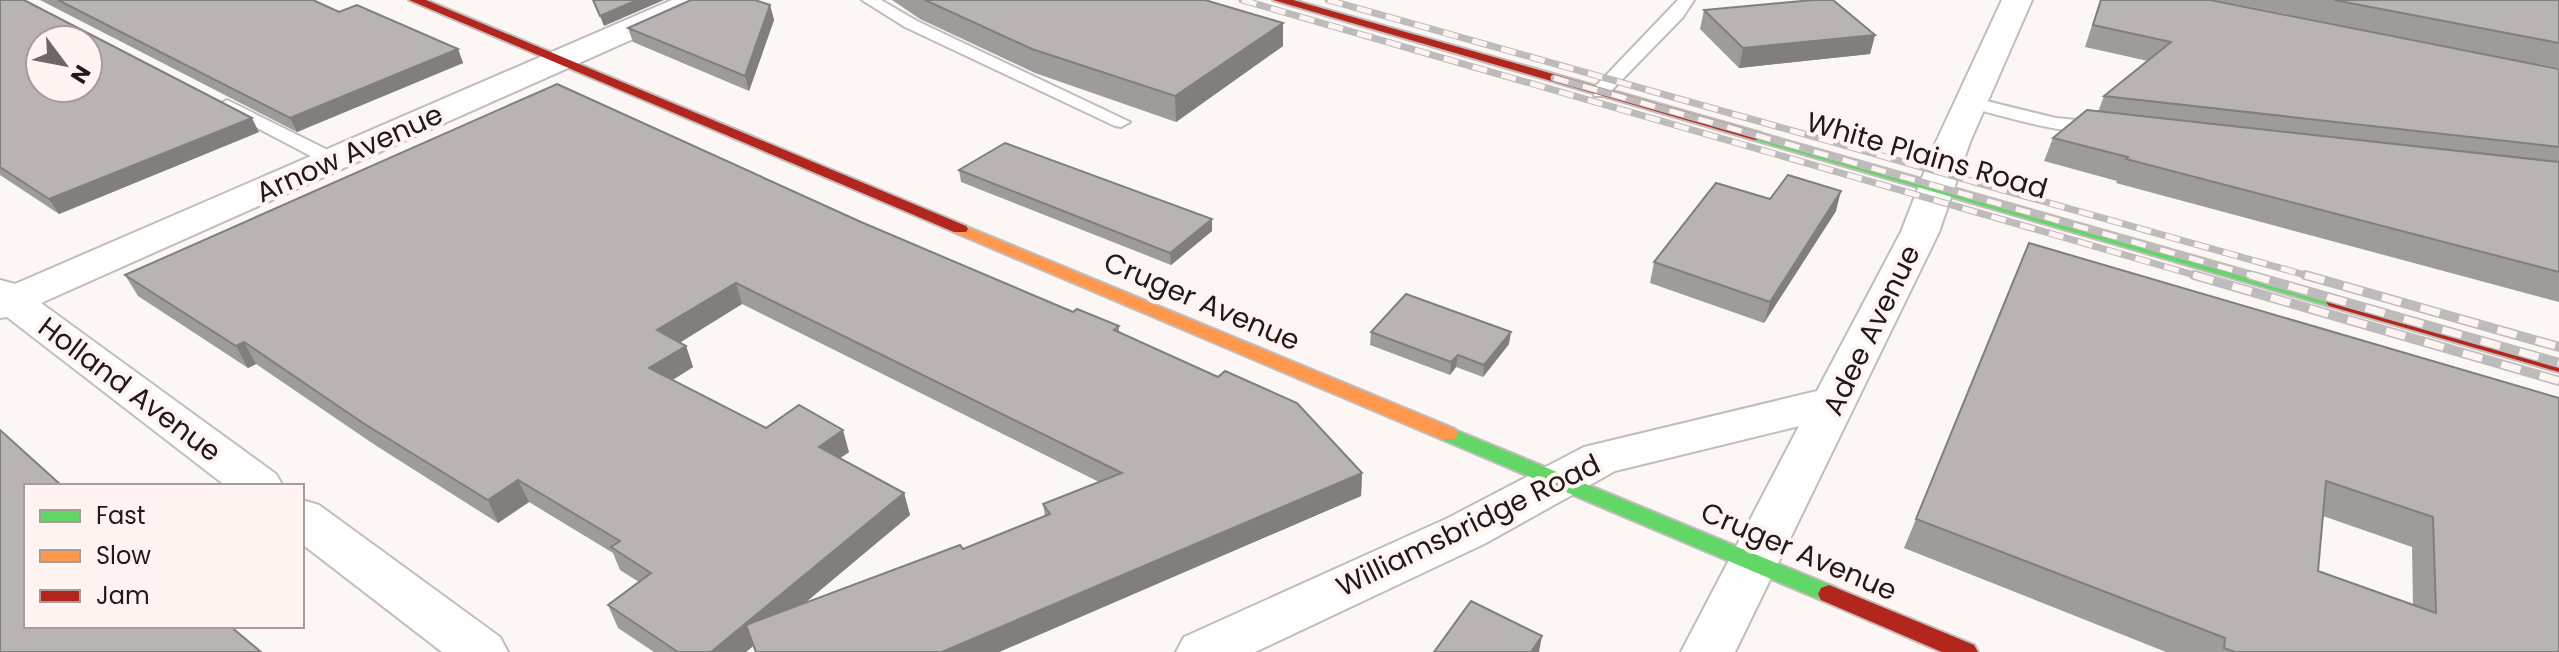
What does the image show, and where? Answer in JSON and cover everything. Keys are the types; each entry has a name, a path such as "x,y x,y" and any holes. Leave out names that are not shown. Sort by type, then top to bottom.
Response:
{"street":[{"name":"Cruger Avenue","path":"415,0 1966,652"},
{"name":"Arnow Avenue","path":"4,300 697,0"},
{"name":"White Plains Road","path":"1279,0 2559,366"},
{"name":"Adee Avenue","path":"1708,652 1920,232 1970,102 2017,0"},
{"name":"Holland Avenue","path":"4,300 256,484"},
{"name":"Williamsbridge Road","path":"1203,652 1480,525 1601,458 1835,402"},
{"path":"304,519 481,652"}],"lane":[{"path":"870,0 911,24 1121,122"},
{"path":"1600,92 1677,14 1686,0"},
{"path":"207,95 333,160"},
{"path":"1970,102 2056,123 2119,130"}],"building":[{"path":"0,0 24,0 70,24 24,24 24,104 104,104 104,41 252,118 49,199 0,167"},
{"path":"58,0 313,0 339,12 357,5 458,49 290,118"},
{"path":"593,0 637,0 600,16"},
{"path":"691,0 755,0 770,5 745,76 628,28"},
{"path":"925,0 1205,0 1283,23 1175,96 1032,49"},
{"path":"1833,0 1875,35 1743,48 1704,10"},
{"path":"2101,0 2210,0 2559,69 2559,147 2104,96 2171,42 2093,25"},
{"path":"2334,0 2559,0 2559,43"},
{"path":"557,84 861,222 1073,312 1077,309 1119,326 1114,330 1218,377 1225,371 1297,403 1362,473 942,652 756,652 746,625 960,545 963,549 1050,514 1043,504 1122,473 736,283 657,330 686,346 649,368 766,428 799,405 843,430 819,447 904,493 711,652 678,652 608,605 651,573 611,547 620,541 518,480 488,500 363,423 244,342 236,346 125,275"},
{"path":"2087,110 2559,162 2559,272 2053,138"},
{"path":"1005,143 1212,219 1170,253 959,170"},
{"path":"1788,175 1841,191 1770,302 1654,262 1716,183 1770,199"},
{"path":"2029,243 2559,398 2559,652 2235,652 2224,648 2225,638 1916,519","holes":["2326,481 2433,517 2436,613 2318,571"]},
{"path":"1406,294 1511,332 1484,365 1458,355 1451,362 1371,332"},
{"path":"0,430 60,484 24,484 24,628 232,628 261,652 0,652"},
{"path":"1471,601 1542,636 1531,652 1434,652"}],"railway":[{"path":"1242,0 2201,277"},
{"path":"1328,0 2312,277"},
{"path":"1554,78 2257,277"},
{"path":"2194,275 2559,381"},
{"path":"2250,275 2559,363"},
{"path":"2305,275 2559,347"}],"traffic: fast":[{"path":"1756,136 2335,302"},
{"path":"1448,434 1829,594"}],"traffic: slow":[{"path":"960,229 1448,434"}],"traffic: jam":[{"path":"415,0 960,229"},
{"path":"1279,0 1756,136"},
{"path":"2335,302 2559,366"},
{"path":"1829,594 1966,652"}]}
